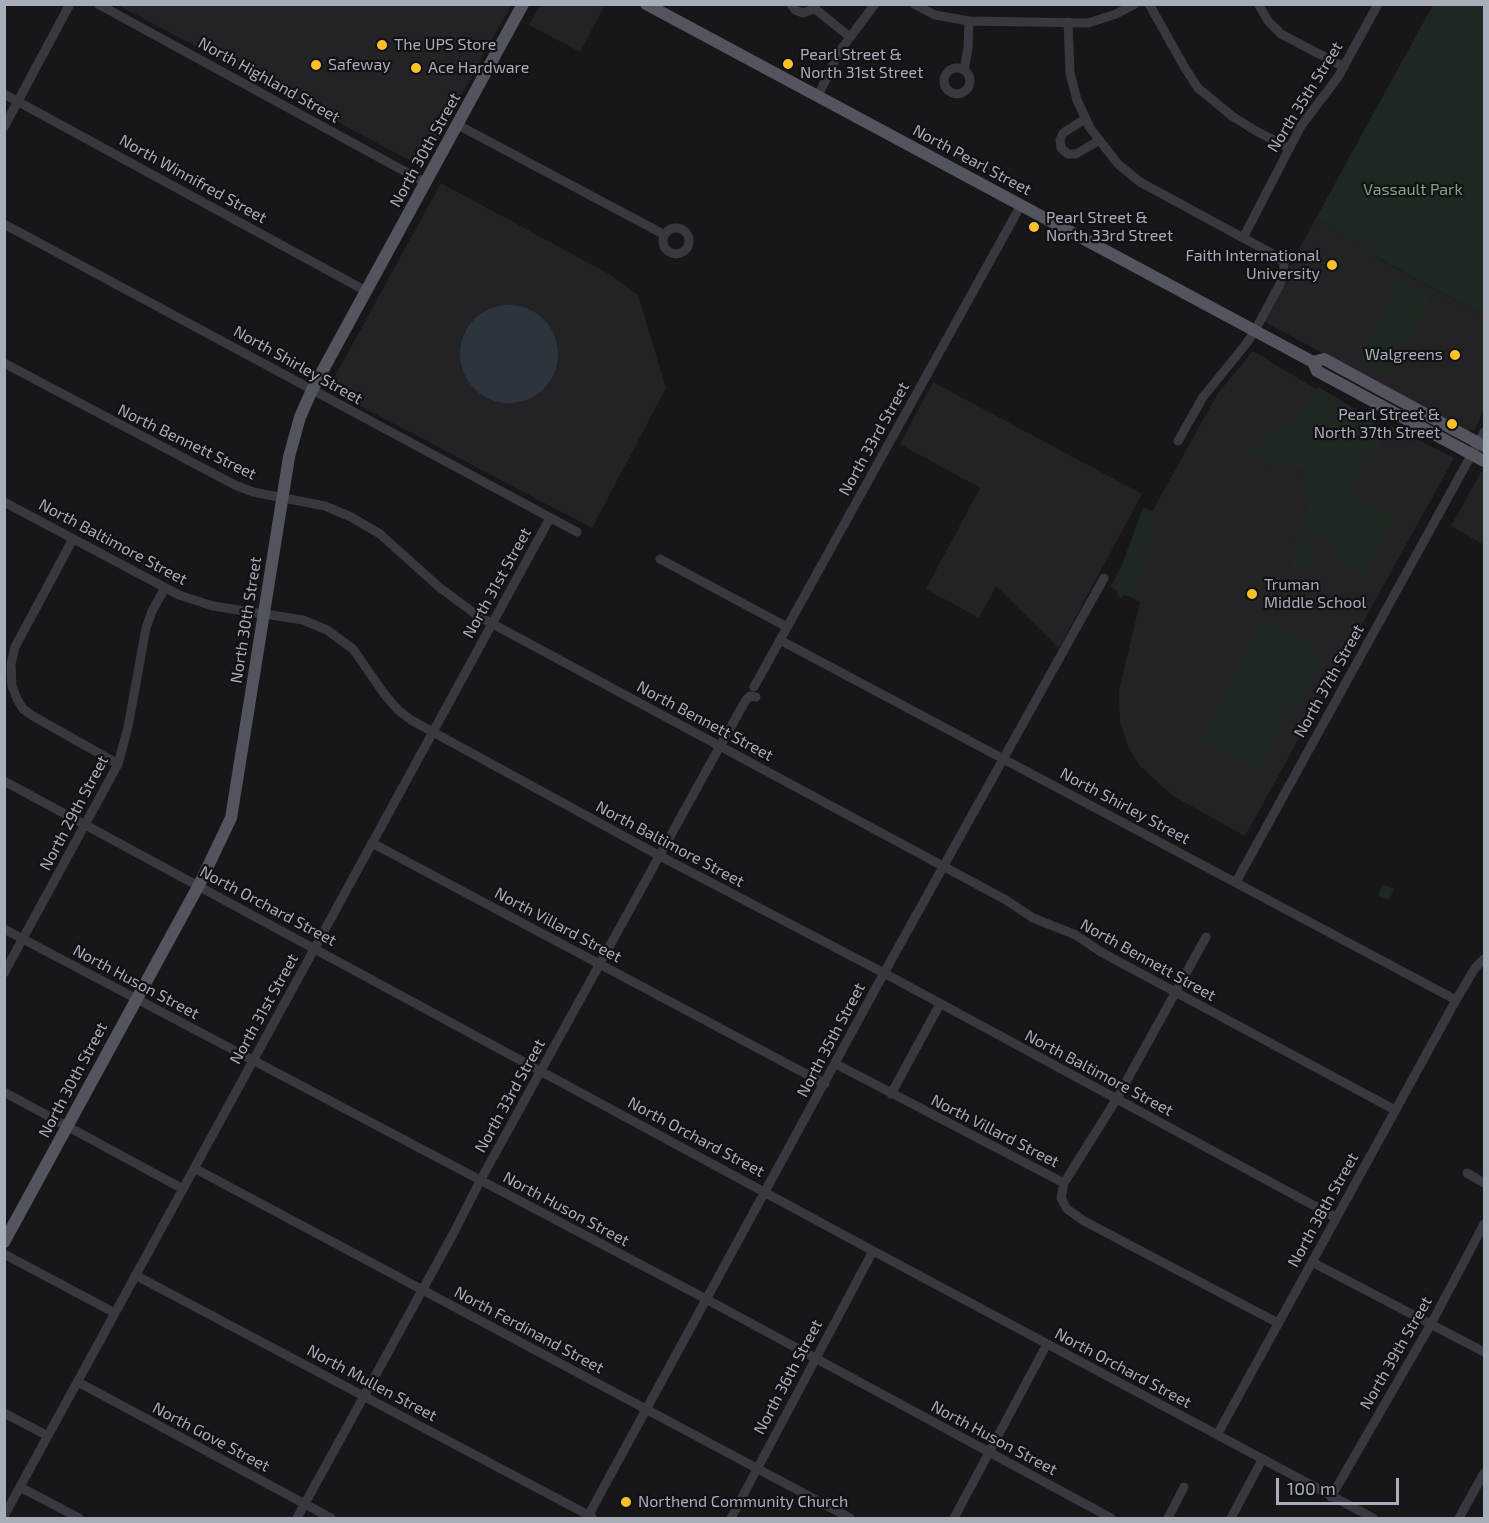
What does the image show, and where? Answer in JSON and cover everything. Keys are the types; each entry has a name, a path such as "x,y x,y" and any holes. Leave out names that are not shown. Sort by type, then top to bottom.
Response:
{"main road":[{"name":"North 30th Street","path":"4,1242 219,846 231,818 282,497 295,431 312,390 523,4"},
{"name":"North Pearl Street","path":"646,4 1313,362 1317,371 1485,461"},
{"name":"North Pearl Street","path":"1313,362 1324,359 1483,440"}],"street":[{"path":"4,127 70,4"},
{"name":"North Highland Street","path":"98,4 426,183"},
{"path":"791,4 795,10 803,13 815,6 850,37"},
{"path":"818,96 830,68 875,4"},
{"path":"914,4 935,15 969,21 1068,22 1096,21 1135,4"},
{"path":"1149,4 1198,88 1223,110 1289,148"},
{"path":"1258,4 1269,22 1281,34 1344,67"},
{"name":"North 35th Street","path":"1243,238 1310,111 1344,67 1378,4"},
{"path":"964,70 969,21"},
{"path":"1068,22 1071,81 1085,119 1098,141 1118,164 1131,177 1283,262 1282,280 1254,332 1203,397 1178,441"},
{"name":"North Winnifred Street","path":"4,94 366,291"},
{"path":"1085,119 1063,133 1060,140 1061,148 1068,154 1076,154 1098,141"},
{"path":"458,125 665,235"},
{"name":"North 33rd Street","path":"297,1518 480,1181 720,746 746,700 755,692 787,627 1021,205"},
{"name":"North Shirley Street","path":"4,224 577,532"},
{"name":"North Bennett Street","path":"4,363 227,482 254,492 325,506 366,525 380,534 458,602 492,623 1006,900 1034,918 1076,935 1101,952 1395,1110"},
{"name":"North 37th Street","path":"1236,882 1472,454 1483,440"},
{"name":"North Baltimore Street","path":"4,502 165,588 203,603 308,622 335,635 353,649 385,695 398,710 411,720 660,856 1335,1217"},
{"name":"North 31st Street","path":"4,1516 550,518"},
{"path":"73,539 15,647 11,664 12,686 23,709 118,764"},
{"path":"660,559 787,627"},
{"name":"North 35th Street","path":"590,1518 765,1191 1104,578"},
{"name":"North 29th Street","path":"4,973 118,764 128,727 146,628 152,611 165,588"},
{"name":"North Shirley Street","path":"780,640 1456,1000"},
{"name":"North Orchard Street","path":"4,781 1217,1435 1362,1516 1373,1518"},
{"name":"North Villard Street","path":"372,843 825,1084"},
{"name":"North Huson Street","path":"4,929 706,1299 1111,1518"},
{"path":"1064,1183 1116,1100 1206,937"},
{"path":"1456,1000 1475,968 1485,959"},
{"name":"North 38th Street","path":"1217,1435 1456,1000"},
{"path":"891,1094 939,1004"},
{"name":"North Villard Street","path":"836,1064 1064,1183 1061,1201 1073,1214 1278,1323"},
{"path":"4,1092 183,1189"},
{"name":"North Ferdinand Street","path":"194,1168 850,1518"},
{"path":"1467,1173 1485,1183"},
{"name":"North 39th Street","path":"1331,1497 1431,1324 1485,1224"},
{"name":"North 36th Street","path":"730,1518 873,1251"},
{"path":"4,1254 115,1313"},
{"path":"1312,1262 1485,1352"},
{"name":"North Mullen Street","path":"135,1275 590,1518"},
{"path":"954,1518 1047,1344"},
{"name":"North Gove Street","path":"78,1382 331,1518"},
{"path":"4,1413 48,1436"},
{"path":"1231,1518 1262,1460"},
{"path":"1459,1518 1485,1473"},
{"path":"20,1487 79,1518"},
{"path":"1168,1518 1184,1487"}],"shaded area":[{"path":"541,4 605,5 580,52 529,25"},
{"path":"118,5 511,5 422,167"},
{"path":"441,183 609,274 638,295 666,388 592,528 328,389"},
{"path":"1316,218 1376,250 1374,256 1484,316 1484,409 1475,429 1465,430 1261,320"},
{"path":"509,305 528,309 544,319 554,335 558,354 554,373 544,389 528,399 509,403 490,399 474,389 464,373 460,354 464,335 474,319 490,309"},
{"name":"Truman Middle School","path":"1253,351 1387,432 1391,426 1454,458 1245,836 1173,796 1140,766 1129,748 1120,722 1119,691 1140,602 1110,587 1218,393"},
{"path":"933,382 1142,494 1059,648 996,586 979,618 926,589 980,488 900,444"},
{"path":"1481,472 1484,472 1484,545 1451,526"}],"green space":[{"name":"Vassault Park","path":"1433,5 1484,5 1484,316 1373,255 1375,250 1316,218"},
{"path":"1390,274 1431,298 1389,375 1357,359 1390,298"},
{"path":"1318,387 1374,420 1370,429 1383,437 1350,494 1389,515 1391,519 1391,525 1366,574 1331,556 1327,535 1319,537 1302,534 1310,492 1302,490 1304,470 1258,462 1249,451 1304,408"},
{"path":"1143,508 1155,511 1154,530 1142,581 1138,579 1133,598 1125,595 1121,598 1116,589 1123,562"},
{"path":"1296,538 1315,542 1309,573 1291,569"},
{"path":"1268,622 1321,651 1318,656 1322,658 1262,766 1259,764 1256,769 1203,740 1206,735 1203,733 1263,625 1266,627"},
{"path":"1383,884 1394,889 1389,900 1378,895"}],"place":[{"name":"The UPS Store","path":"382,45"},
{"name":"Pearl Street & North 31st Street","path":"788,64"},
{"name":"Safeway","path":"316,65"},
{"name":"Ace Hardware","path":"416,68"},
{"name":"Pearl Street & North 33rd Street","path":"1034,227"},
{"name":"Faith International University","path":"1332,265"},
{"name":"Walgreens","path":"1455,355"},
{"name":"Pearl Street & North 37th Street","path":"1452,424"},
{"name":"Truman Middle School","path":"1252,594"},
{"name":"Northend Community Church","path":"626,1502"}]}
